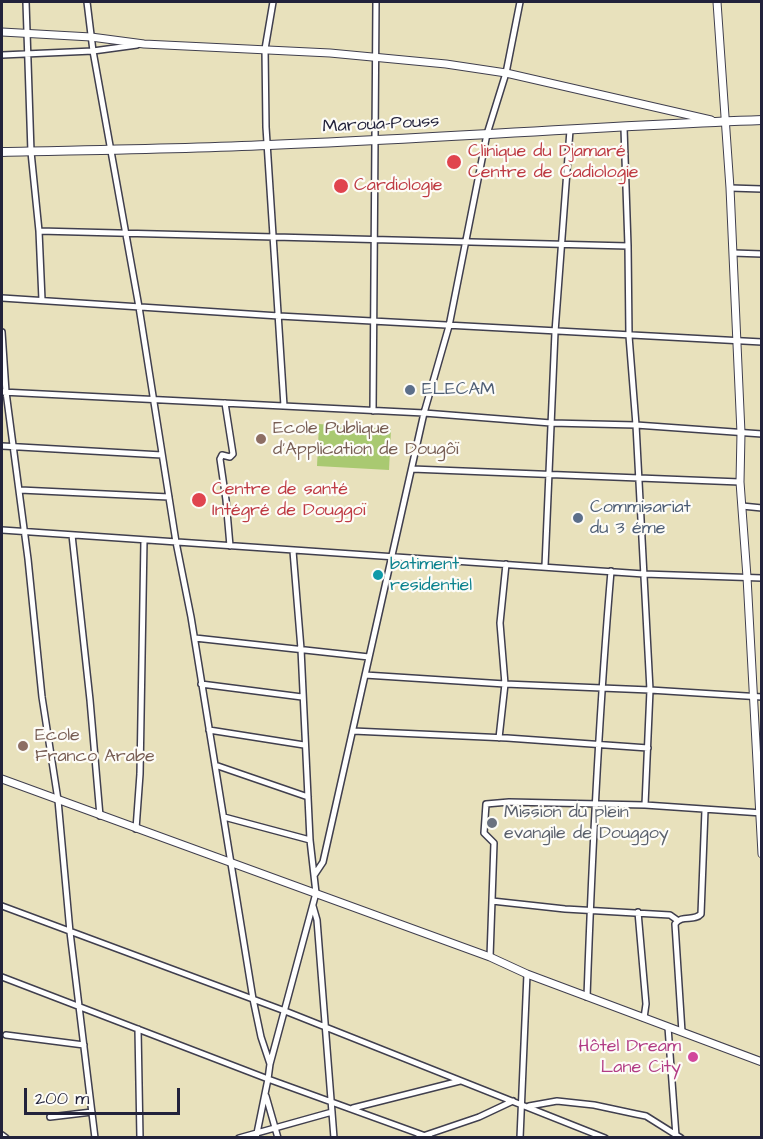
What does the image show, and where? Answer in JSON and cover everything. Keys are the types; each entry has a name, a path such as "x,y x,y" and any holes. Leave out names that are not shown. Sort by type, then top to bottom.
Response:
{"main road":[{"name":"Maroua-Pouss","path":"2,152 267,145 624,128 713,120 762,120"}],"street":[{"path":"26,2 31,152 39,231 42,300"},
{"path":"87,2 93,51 139,307 176,542 195,638 233,863 253,999 270,1064"},
{"path":"273,2 265,49 267,145 284,406"},
{"path":"373,411 376,2"},
{"path":"315,874 322,862 353,731 424,413 448,326 488,134 506,73 520,2"},
{"path":"717,2 730,188 741,433 740,482 753,697 759,754 762,854"},
{"path":"2,32 92,37 144,44 265,49 446,63 506,73 713,120"},
{"path":"2,55 93,51 144,44"},
{"path":"624,128 629,336 650,690 645,806"},
{"path":"545,566 555,332 570,130"},
{"path":"730,188 762,189"},
{"path":"39,231 628,246"},
{"path":"733,253 762,254"},
{"path":"2,298 375,322 762,342"},
{"path":"2,332 4,392 15,447 42,697 58,800 70,932 95,1137"},
{"path":"4,392 424,413 551,423 636,425 762,434"},
{"path":"225,404 233,454 230,457 222,455 220,459 230,546"},
{"path":"2,446 162,455"},
{"path":"412,469 740,482"},
{"path":"20,490 169,497"},
{"path":"742,506 762,508"},
{"path":"2,531 644,574 762,578"},
{"path":"72,535 100,816"},
{"path":"136,829 140,774 144,540"},
{"path":"257,1135 270,1064 316,892 310,840 301,649 293,551"},
{"path":"499,738 505,684 500,624 506,564"},
{"path":"587,997 602,688 611,571"},
{"path":"195,638 369,657"},
{"path":"365,675 762,697"},
{"path":"201,684 302,698"},
{"path":"209,730 304,745"},
{"path":"353,731 648,748"},
{"path":"215,765 308,797"},
{"path":"2,779 316,892 762,1062"},
{"path":"490,957 495,843 484,833 486,804 509,802 596,804 760,813"},
{"path":"492,901 670,915 677,920 696,918 701,914 705,810"},
{"path":"224,817 310,840"},
{"path":"313,904 317,920 334,1137"},
{"path":"2,906 285,1011 605,1137"},
{"path":"638,912 646,1004 644,1018"},
{"path":"677,920 675,924 682,1032"},
{"path":"520,1137 525,1106 527,974"},
{"path":"2,977 268,1079 428,1136"},
{"path":"668,1027 678,1136"},
{"path":"138,1029 140,1137"},
{"path":"6,1035 84,1046"},
{"path":"353,1108 462,1081"},
{"path":"265,1093 278,1137"},
{"path":"417,1137 428,1136 479,1117 513,1101"},
{"path":"525,1106 553,1101 594,1105 642,1115 678,1136"},
{"path":"50,1118 92,1112"},
{"path":"239,1137 257,1135 332,1112"},
{"path":"2,1135 6,1137"}],"green space":[{"path":"319,424 391,429 389,470 317,466"}],"place":[{"name":"Clinique du Djamaré Centre de Cadiologie","path":"454,162"},
{"name":"Cardiologie","path":"341,186"},
{"name":"ELECAM","path":"410,390"},
{"name":"Ecole Publique d'Application de Dougôï","path":"261,439"},
{"name":"Centre de santé Intégré de Douggoï","path":"199,500"},
{"name":"Commisariat du 3 éme","path":"578,518"},
{"name":"batiment residentiel","path":"378,575"},
{"name":"Ecole Franco Arabe","path":"23,746"},
{"name":"Mission du plein evangile de Douggoy","path":"492,823"},
{"name":"Hôtel Dream Lane City","path":"693,1057"}]}
